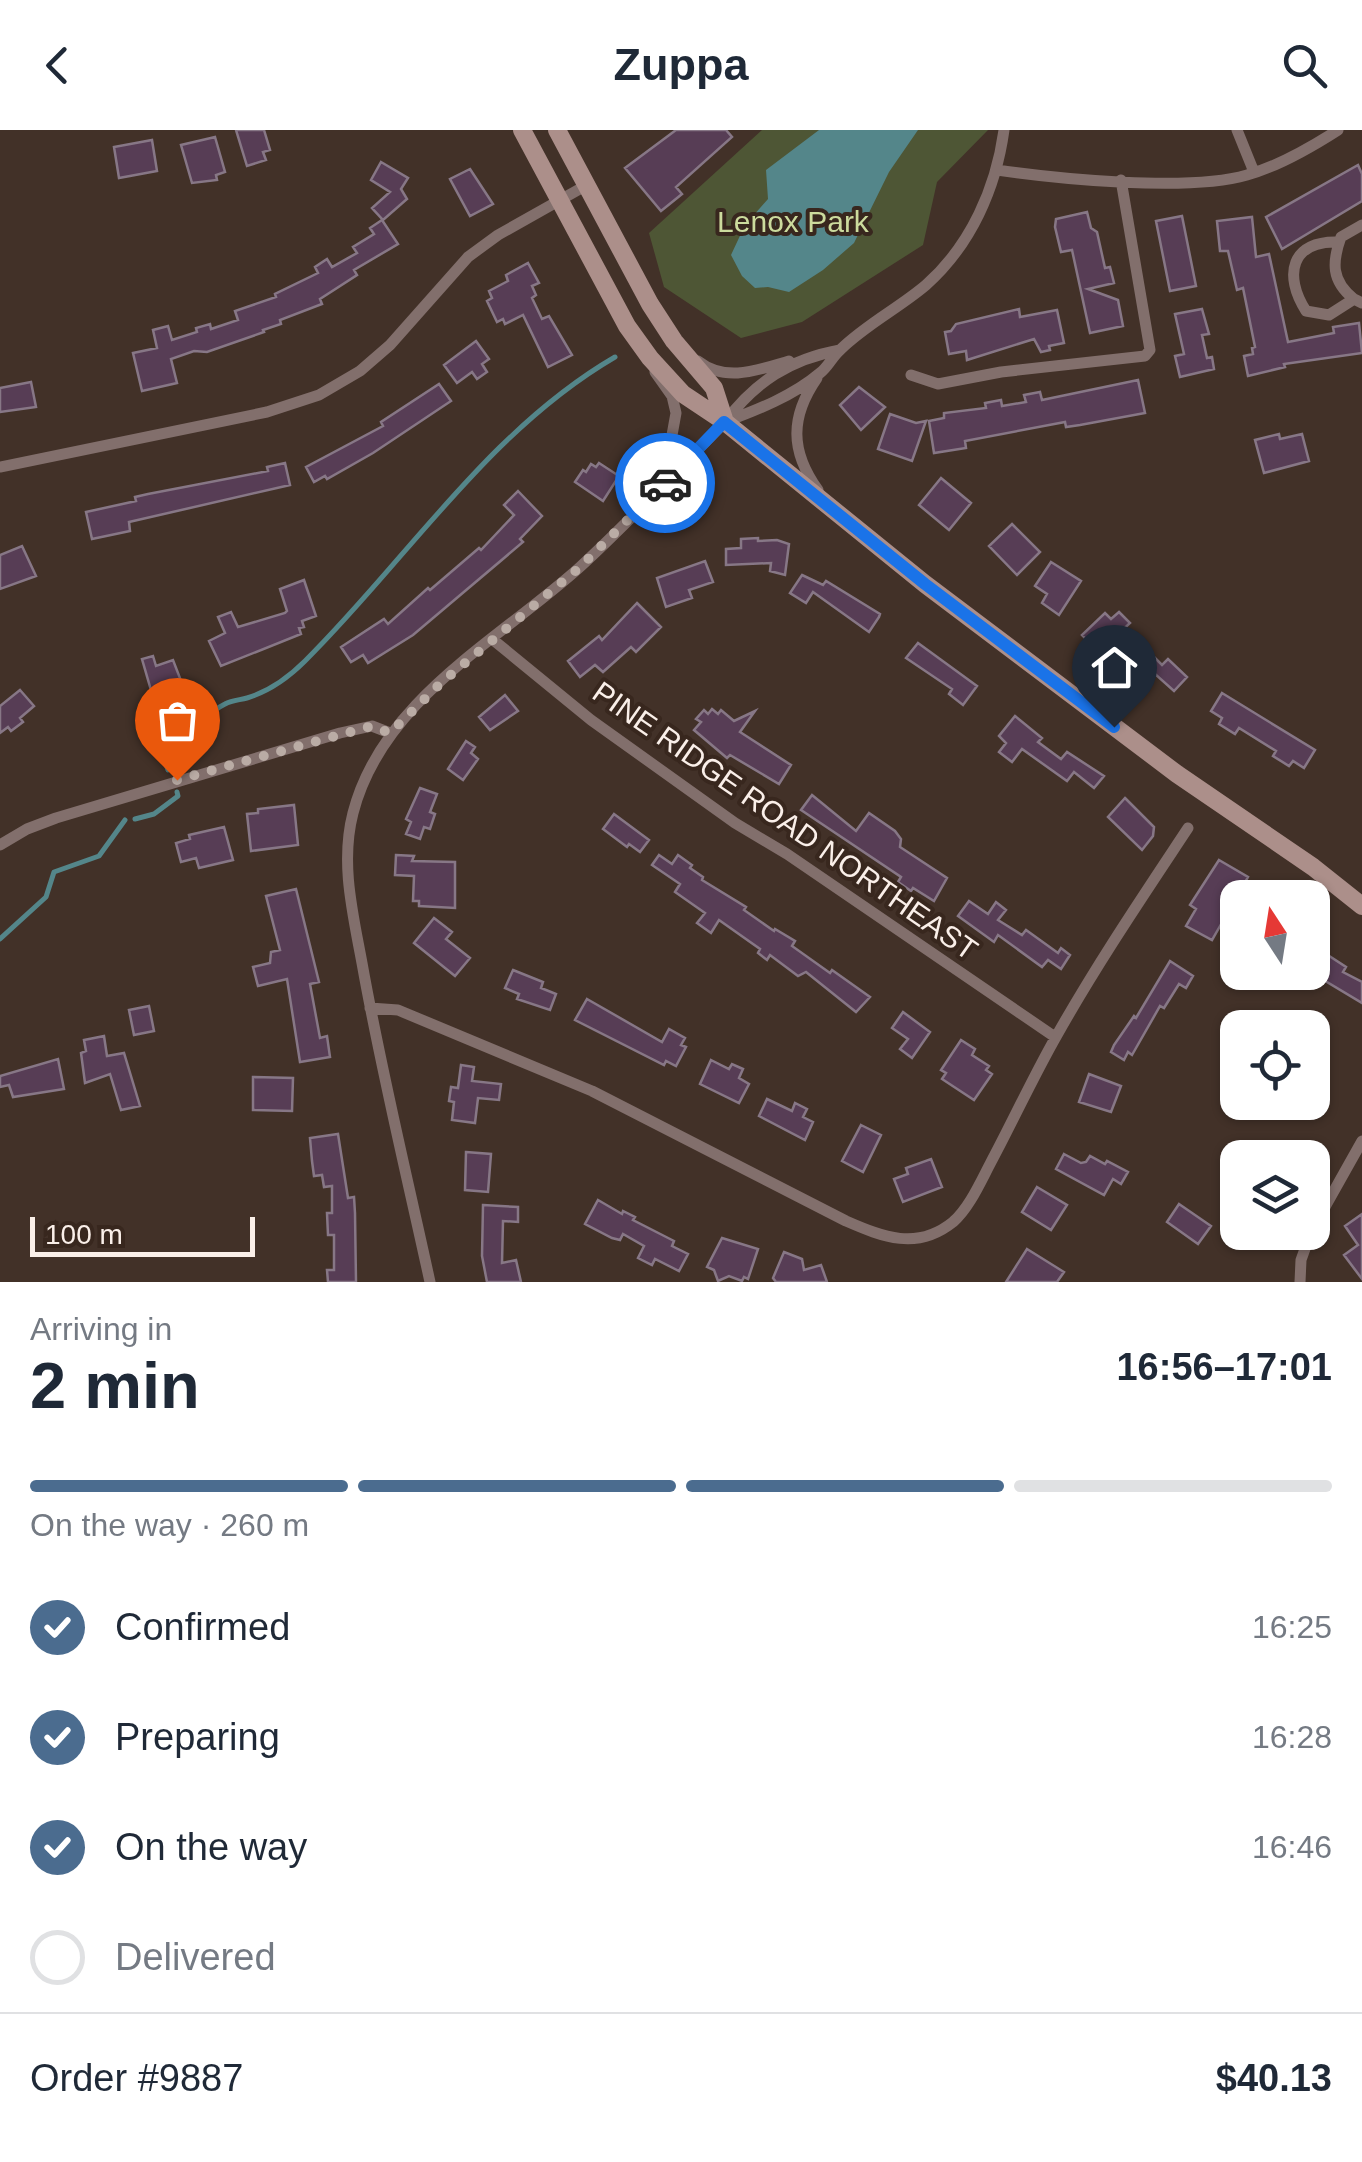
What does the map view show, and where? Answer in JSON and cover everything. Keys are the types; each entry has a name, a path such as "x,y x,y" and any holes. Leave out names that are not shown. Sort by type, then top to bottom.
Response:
{"main road":[{"path":"522,130 609,296 650,358 683,394 1176,774 1313,867 1362,906"},
{"path":"557,130 650,304 674,341 714,388 724,422"}],"street":[{"path":"828,506 801,458 796,424 800,408 840,350 927,284 950,259 972,228 997,170 1004,130"},
{"path":"1237,130 1254,172"},
{"path":"997,170 1203,182 1279,163 1338,130"},
{"path":"911,374 938,384 1001,372 1145,356 1150,350 1121,180"},
{"path":"0,468 267,412 319,395 360,371 390,345 468,257 498,235 586,186"},
{"path":"1358,301 1344,292 1332,262 1346,233 1362,224"},
{"path":"1339,242 1321,241 1303,251 1293,265 1292,282 1306,311 1329,314 1358,301"},
{"path":"674,341 710,370 734,374 840,350"},
{"path":"430,1282 348,888 347,847 359,790 390,733 441,683 579,568 745,396 808,356"},
{"path":"650,358 656,377 672,396 676,413 663,485"},
{"path":"724,422 758,410 821,373"},
{"name":"PINE RIDGE ROAD NORTHEAST","path":"492,639 591,720 735,823 787,854 1056,1037"},
{"path":"0,845 56,818 322,738 372,726 390,733"},
{"path":"370,1008 398,1010 592,1091 846,1221 886,1238 910,1241 934,1234 955,1221 974,1193 1108,948 1188,828"},
{"path":"1330,1194 1362,1141"},
{"path":"1300,1282 1305,1250"}],"green space":[{"name":"Lenox Park","path":"762,130 988,130 937,182 923,245 802,322 741,338 664,287 649,233"}],"water":[{"path":"819,130 918,130 889,172 854,243 789,292 755,288 742,276 731,255 745,225 768,199 766,170"}],"building":[{"path":"236,130 264,130 270,150 263,152 266,160 247,166"},
{"path":"676,130 726,130 732,137 676,187 682,194 661,211 625,168"},
{"path":"215,137 225,172 216,175 217,180 192,183 181,145"},
{"path":"152,140 157,171 119,178 114,147"},
{"path":"381,162 408,178 401,189 407,199 383,220 372,208 390,192 371,180"},
{"path":"1358,165 1362,201 1282,249 1266,217"},
{"path":"470,169 493,204 470,216 450,179"},
{"path":"1087,212 1091,228 1097,232 1105,268 1110,267 1114,283 1088,289 1118,300 1123,326 1090,333 1072,250 1061,252 1055,227 1056,219"},
{"path":"1182,216 1196,286 1170,291 1156,221"},
{"path":"1252,217 1256,257 1269,254 1288,342 1334,333 1333,327 1359,323 1362,353 1284,364 1285,367 1248,376 1244,356 1253,354 1255,347 1243,288 1237,290 1228,251 1220,251 1217,221"},
{"path":"382,220 398,244 354,270 357,275 320,299 322,304 280,320 281,324 264,332 207,352 194,351 171,359 177,383 142,391 133,353 157,348 153,330 168,326 172,340 197,332 196,328 210,324 211,329 238,320 235,311 276,297 275,294 318,273 315,267 327,259 332,267 357,253 353,247 374,234 370,228"},
{"path":"528,263 539,283 532,286 536,295 532,298 542,319 549,316 572,355 548,367 523,315 505,324 503,319 497,322 487,301 492,298 489,291 508,281 506,275"},
{"path":"1019,309 1020,317 1057,310 1064,343 1041,352 1034,339 967,360 966,351 949,354 945,332 956,324"},
{"path":"1202,309 1209,334 1202,335 1214,369 1180,377 1175,356 1184,354 1175,314"},
{"path":"476,341 489,359 482,364 487,372 477,379 472,372 457,383 444,365"},
{"path":"1138,380 1145,413 1066,427 1065,422 965,441 966,448 934,453 929,421 944,418 944,413 986,408 985,403 1001,400 1002,406 1026,402 1024,395 1040,392 1042,400"},
{"path":"31,382 36,407 0,412 0,388"},
{"path":"439,384 451,401 373,453 327,479 325,476 314,482 306,467 383,426 381,422"},
{"path":"859,387 885,407 861,430 840,405"},
{"path":"890,414 916,423 926,421 912,461 878,449"},
{"path":"1279,434 1280,439 1302,434 1309,461 1264,473 1255,440"},
{"path":"285,463 290,485 129,522 130,531 92,539 86,512 136,501 135,497 148,494 268,471 267,467"},
{"path":"599,463 619,476 603,501 575,482 583,470 586,472 591,464 596,467"},
{"path":"941,478 971,503 949,530 919,505"},
{"path":"518,491 542,516 520,539 523,542 413,635 368,663 363,655 351,662 341,647 384,619 388,624 428,588 481,550 514,515 504,505"},
{"path":"1012,524 1040,552 1017,575 989,546"},
{"path":"741,539 789,544 785,575 770,571 771,563 726,565 726,549 741,548"},
{"path":"22,546 36,576 0,589 0,555"},
{"path":"705,561 713,582 689,590 692,598 666,607 657,578"},
{"path":"1051,562 1081,581 1059,615 1042,603 1047,594 1035,586"},
{"path":"802,575 823,585 826,581 880,614 869,632 813,592 806,603 790,593"},
{"path":"304,580 316,616 302,621 301,634 221,666 209,641 225,633 218,617 231,612 238,627 285,613 280,589"},
{"path":"637,603 661,627 636,652 631,647 603,672 595,665 580,677 568,661 599,636 602,640"},
{"path":"1119,612 1130,623 1110,642 1121,653 1110,664 1082,635 1105,613 1111,619"},
{"path":"918,643 977,686 963,705 949,694 952,689 906,658"},
{"path":"153,656 156,666 173,660 183,686 153,697 142,659"},
{"path":"1154,657 1162,665 1168,659 1187,677 1174,691 1146,666"},
{"path":"20,690 34,706 20,718 23,722 0,733 0,706"},
{"path":"1222,693 1315,750 1304,768 1293,761 1289,766 1273,756 1276,751 1239,728 1235,734 1219,724 1222,718 1211,711"},
{"path":"505,695 518,711 490,730 479,717"},
{"path":"712,709 718,714 721,710 734,721 755,711 740,732 791,765 779,784 730,755 727,758 694,730 701,722 696,719 704,710 708,714"},
{"path":"1015,716 1042,738 1038,742 1061,759 1067,752 1104,776 1094,788 1074,772 1067,781 1022,749 1012,762 999,752 1006,743 999,736"},
{"path":"466,741 475,747 471,753 478,759 463,780 448,769"},
{"path":"420,788 437,794 430,812 435,814 430,829 424,827 420,839 406,834 411,822 406,819"},
{"path":"812,795 856,831 869,813 895,831 901,839 900,847 947,878 934,901 913,888 911,891 898,882 901,877 801,810"},
{"path":"1125,798 1154,827 1153,836 1142,850 1108,817"},
{"path":"294,805 298,845 251,851 247,814"},
{"path":"614,814 649,840 640,852 603,829"},
{"path":"224,827 233,860 199,868 196,858 181,862 176,843 190,839 189,835"},
{"path":"396,855 414,856 412,861 455,862 455,908 419,906 419,901 413,901 414,876 395,875"},
{"path":"659,855 672,864 678,855 692,865 690,868 702,880 746,907 744,910 774,931 795,941 792,946 830,973 832,970 870,997 856,1012 806,972 798,976 770,955 767,960 758,953 760,949 719,920 711,933 697,923 705,913 675,892 680,884 652,865"},
{"path":"1219,860 1248,877 1220,880 1220,926 1212,940 1186,926 1196,909 1190,905"},
{"path":"296,889 319,982 310,984 320,1038 327,1036 330,1057 300,1062 287,979 258,986 253,967 270,963 271,952 280,950 266,896"},
{"path":"969,901 988,914 996,902 1006,910 998,920 1022,935 1026,930 1058,953 1061,948 1070,955 1061,969 1048,960 1042,967 998,935 994,942 958,916"},
{"path":"434,918 452,932 446,939 470,958 455,976 414,943"},
{"path":"1330,957 1346,967 1343,972 1362,982 1362,1003 1330,984"},
{"path":"1170,961 1193,976 1186,988 1179,984 1164,1008 1160,1006 1132,1055 1128,1052 1124,1060 1111,1052 1114,1045 1136,1018"},
{"path":"513,970 543,982 541,988 556,994 550,1010 517,999 519,994 505,988"},
{"path":"587,999 662,1042 669,1029 685,1038 681,1045 686,1047 676,1066 666,1061 664,1065 575,1020"},
{"path":"149,1006 154,1031 134,1035 129,1010"},
{"path":"903,1012 930,1032 912,1058 900,1049 908,1039 892,1028"},
{"path":"104,1036 107,1056 124,1053 140,1106 121,1110 110,1074 85,1083 81,1053 86,1051 84,1040"},
{"path":"961,1040 975,1049 972,1055 989,1066 986,1070 992,1074 974,1100 942,1079 946,1073 941,1070"},
{"path":"58,1059 64,1089 13,1097 9,1085 0,1087 0,1076"},
{"path":"711,1060 729,1069 732,1064 743,1069 739,1078 749,1084 739,1103 700,1084"},
{"path":"461,1065 474,1067 472,1081 501,1084 499,1100 478,1098 475,1123 452,1120 451,1087 458,1088"},
{"path":"1089,1074 1121,1086 1111,1112 1079,1102"},
{"path":"253,1077 293,1078 292,1111 253,1110"},
{"path":"767,1099 792,1111 795,1103 807,1109 803,1117 813,1122 805,1140 759,1116"},
{"path":"861,1125 881,1135 863,1172 842,1161"},
{"path":"338,1134 348,1198 354,1197 356,1282 328,1282 327,1270 334,1270 334,1235 328,1235 327,1213 332,1213 332,1186 324,1187 322,1175 314,1176 312,1161 310,1138"},
{"path":"466,1152 491,1154 488,1192 465,1190"},
{"path":"1064,1154 1081,1163 1090,1156 1128,1172 1121,1184 1113,1179 1104,1195 1056,1169"},
{"path":"931,1159 942,1187 903,1202 894,1179 908,1174 906,1168"},
{"path":"1037,1187 1067,1205 1051,1230 1022,1212"},
{"path":"598,1200 674,1241 672,1246 688,1254 679,1271 655,1259 652,1265 638,1258 644,1246 623,1234 620,1240 612,1238 585,1224"},
{"path":"1179,1204 1211,1226 1198,1244 1167,1222"},
{"path":"483,1205 518,1207 518,1222 503,1221 502,1263 516,1260 521,1282 487,1282 482,1256"},
{"path":"1362,1214 1362,1279 1344,1255 1358,1245 1345,1226"},
{"path":"722,1238 758,1249 748,1279 729,1276 718,1281 714,1270 707,1267"},
{"path":"1027,1249 1064,1272 1057,1282 1006,1282"},
{"path":"784,1252 802,1259 804,1270 821,1265 827,1282 776,1282 773,1278"}],"waterway":[{"path":"168,770 165,761 208,715 228,703 271,688 299,667 488,459 569,387 615,357"},
{"path":"135,819 154,814 178,796 177,792"},
{"path":"0,939 46,897 54,872 99,856 125,820"}],"way so far":[{"path":"177,780 340,733 372,726 390,733 441,683 579,568 665,483"}],"route":[{"path":"665,483 724,422 925,584 1114,727"}]}
